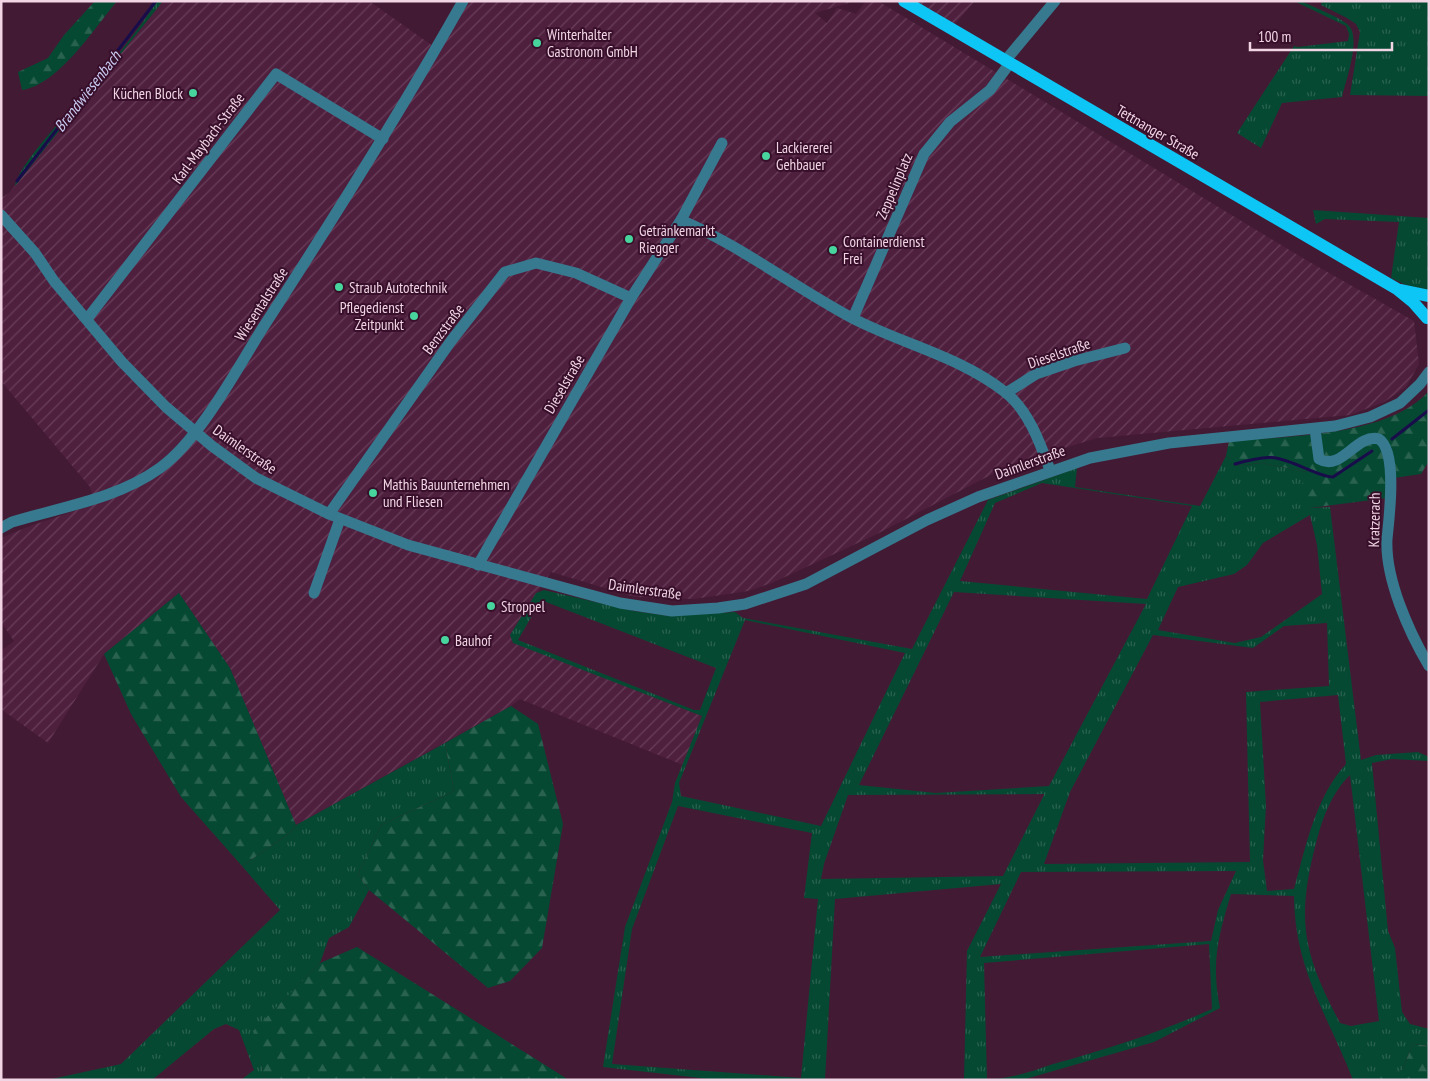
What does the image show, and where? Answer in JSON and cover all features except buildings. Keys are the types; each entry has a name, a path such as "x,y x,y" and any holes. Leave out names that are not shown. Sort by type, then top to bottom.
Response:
{"main road":[{"name":"Tettnanger Straße","path":"904,1 1397,290 1417,306 1428,321"},
{"name":"Tettnanger Straße","path":"1397,290 1429,296"},
{"path":"1428,321 1429,305"}],"street":[{"name":"Wiesentalstraße","path":"1,528 12,522 133,486 162,467 180,450 216,402 383,139 463,1"},
{"name":"Zeppelinplatz","path":"853,318 924,154 950,122 974,105 990,90 1007,62 1055,1"},
{"name":"Karl-Maybach-Straße","path":"87,319 276,74 383,139"},
{"name":"Dieselstraße","path":"478,564 631,298 681,220 722,143"},
{"name":"Daimlerstraße","path":"1,215 35,253 54,281 122,362 166,407 194,431 256,478 334,516 408,545 620,603 672,611 727,607 775,595 806,584 927,520 978,497 1050,470 1090,458 1146,447 1355,422 1386,411 1409,395 1429,372"},
{"path":"681,220 712,233 853,318 956,362 1006,393 1024,414 1039,440 1050,470"},
{"name":"Benzstraße","path":"314,593 334,516 451,341 505,272 536,263 576,273 631,298"},
{"name":"Dieselstraße","path":"1006,393 1036,374 1074,361 1125,348"},
{"name":"Kratzerach","path":"1315,428 1319,459 1324,462 1334,461 1368,439 1379,439 1385,445 1389,456 1387,542 1392,573 1413,638 1429,666"}],"shaded area":[{"path":"163,1 369,1 440,51 464,1 855,1 815,13 827,23 837,8 856,14 866,1 878,1 1306,260 1414,321 1419,364 1406,387 1384,402 1350,415 1097,438 1010,465 875,535 772,583 748,591 694,599 635,597 551,572 537,593 513,642 702,716 683,765 520,699 511,706 296,825 230,668 179,593 104,654 48,743 1,709 1,651 14,641 1,622 1,538 95,504 90,487 1,381 1,198 9,193"},
{"path":"913,1 975,1 954,25"}],"green space":[{"path":"95,1 117,1 62,67 49,78 35,86 22,90 18,72 48,58 64,35"},
{"path":"157,1 163,1 15,186 27,162 113,61"},
{"path":"1294,1 1301,1 1319,9 1349,26 1354,40 1351,60 1342,97 1282,103 1261,148 1237,133 1294,46 1348,41 1349,34 1346,26"},
{"path":"1322,1 1429,1 1429,96 1350,95 1360,32 1356,24 1321,5"},
{"path":"1313,210 1429,218 1429,290 1406,285 1391,278 1399,222 1325,219 1316,224"},
{"path":"1429,391 1429,461 1421,474 1387,479 1387,498 1310,508 1295,499 1307,472 1262,463 1233,466 1231,459 1226,456 1229,441 1335,431 1363,426 1389,418 1411,406"},
{"path":"1226,456 1231,459 1234,466 1262,463 1307,472 1310,508 1330,507 1361,760 1376,755 1418,752 1429,757 1429,761 1392,759 1372,763 1388,931 1395,948 1402,1012 1410,1024 1429,1029 1429,1046 1413,1044 1402,1070 1392,1075 1353,1080 1306,970 1296,923 1294,896 1231,894 1217,950 1216,977 1220,1008 1154,1042 1022,1080 964,1080 967,951 1001,884 835,899 825,1080 718,1080 603,1067 625,927 672,802 675,783 702,716 513,643 510,635 536,593 544,590 634,611 669,616 735,612 743,618 912,649 988,500 1077,468 1075,487 1200,506","holes":["1042,483 1192,506 1147,599 960,581 995,503","1310,515 1317,545 1322,594 1261,637 1235,643 1158,630 1178,587 1234,574 1247,565 1263,543","954,592 1146,604 1049,786 936,793 859,785","541,600 716,668 700,710 694,710 518,640","745,620 905,653 821,826 681,796 679,783","1327,623 1329,686 1246,692 1250,862 1044,864 1070,792 1153,635 1253,648 1284,626","1338,695 1346,764 1335,777 1319,807 1294,889 1267,891 1263,860 1266,806 1260,702","1350,775 1379,1021 1351,1026 1340,1023 1318,976 1311,956 1305,915 1306,894 1316,843 1325,815 1338,790","1044,794 1003,876 821,879 824,864 848,795","678,806 812,833 804,898 818,899 801,1078 612,1064 632,929","1236,871 1218,910 1211,941 980,957 1021,872","1209,944 1212,1009 1154,1033 1114,1046 1020,1074 987,1079 984,963"]},
{"path":"179,593 230,668 296,825 290,833 242,866 181,797 131,714 104,654"},
{"path":"511,706 538,724 563,824 542,948 510,981 488,988 369,890 358,874 381,825 454,791 445,743"},
{"path":"445,743 454,791 381,825 358,874 369,890 349,927 329,938 320,963 254,1031 265,1080 241,1080 254,1070 239,1030 226,1024 214,1029 152,1080 47,1080 121,1064 280,910 242,866 290,833 296,825"},
{"path":"357,947 569,1080 265,1080 253,1031 320,963"},
{"path":"1413,1044 1429,1046 1429,1080 1364,1080 1368,1077 1402,1070"}],"waterway":[{"name":"Brandwiesenbach","path":"17,181 156,1"},
{"path":"1392,439 1429,410"},
{"path":"1235,464 1264,457 1272,458 1287,461 1333,477 1372,451"}],"place":[{"name":"Winterhalter Gastronom GmbH","path":"537,43"},
{"name":"Küchen Block","path":"193,93"},
{"name":"Lackiererei Gehbauer","path":"766,156"},
{"name":"Getränkemarkt Riegger","path":"629,239"},
{"name":"Containerdienst Frei","path":"833,250"},
{"name":"Straub Autotechnik","path":"339,287"},
{"name":"Pflegedienst Zeitpunkt","path":"414,316"},
{"name":"Mathis Bauunternehmen und Fliesen","path":"373,493"},
{"name":"Stroppel","path":"491,606"},
{"name":"Bauhof","path":"445,640"}]}
